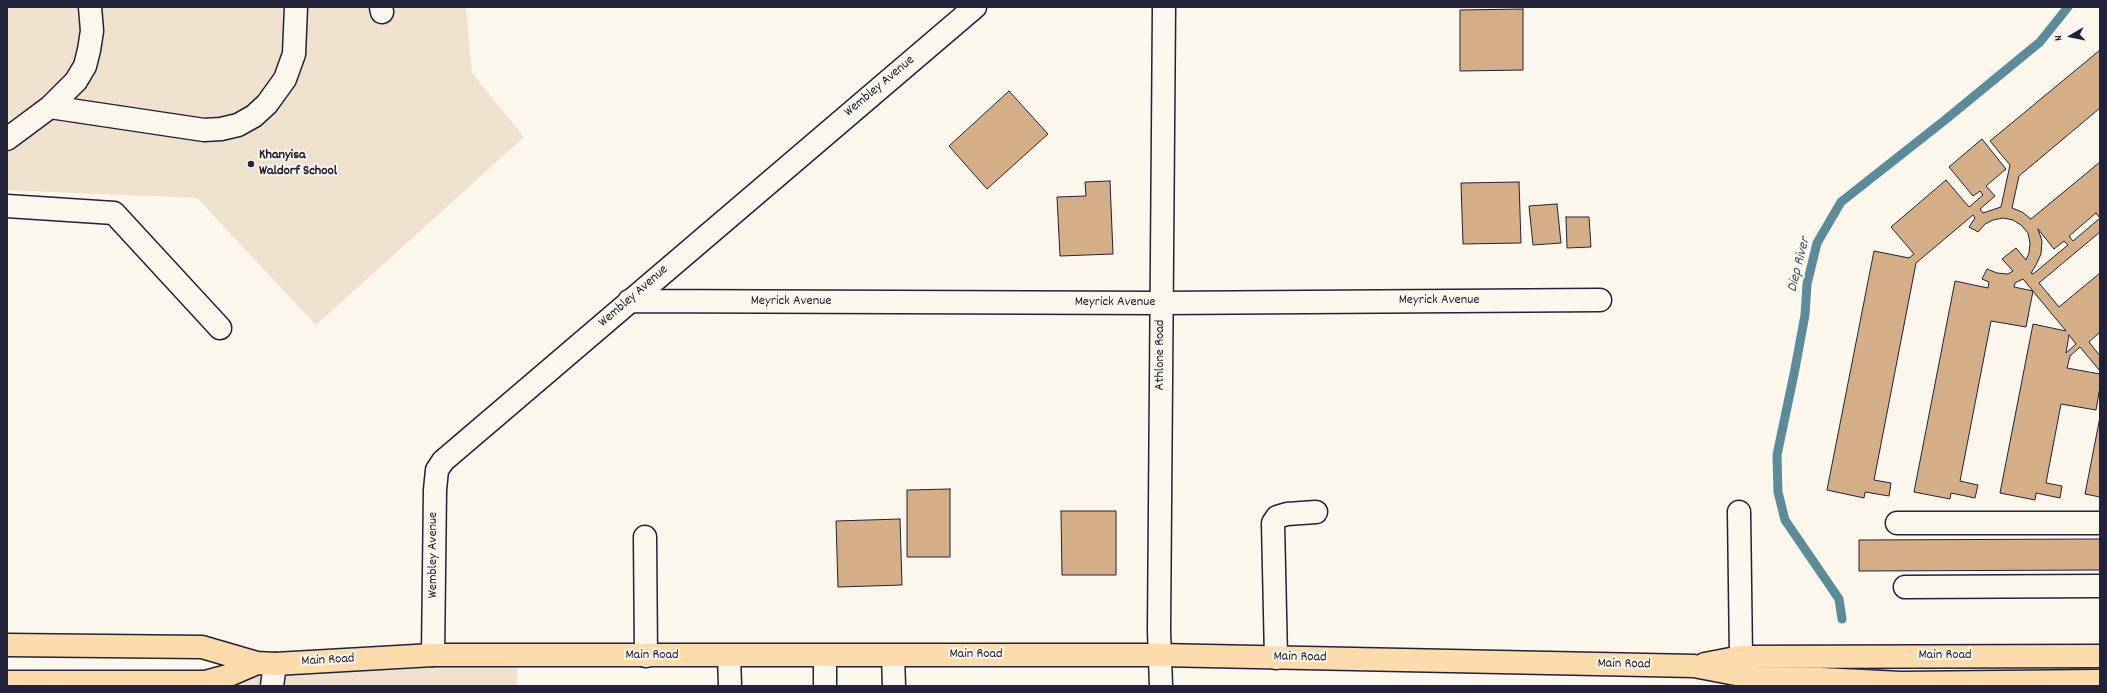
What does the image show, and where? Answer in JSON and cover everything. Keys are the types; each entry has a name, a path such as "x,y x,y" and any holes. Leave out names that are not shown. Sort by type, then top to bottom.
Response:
{"main road":[{"name":"Main Road","path":"7,645 202,647 266,663"},
{"name":"Main Road","path":"7,682 34,684 205,682 266,663 433,655 1159,655 1694,666 1741,675 1803,679 1858,680 1901,685 2100,681"},
{"name":"Main Road","path":"1694,666 1741,657 2100,656"}],"street":[{"path":"7,139 50,107 76,81 85,66 92,31 90,7"},
{"path":"50,107 204,130 221,129 238,125 254,116 267,104 285,79 294,54 296,7"},
{"name":"Wembley Avenue","path":"433,655 435,490 437,470 443,461 975,7"},
{"name":"Athlone Road","path":"1161,686 1159,655 1164,7"},
{"path":"7,206 114,213 220,328"},
{"name":"Meyrick Avenue","path":"629,301 1161,304 1600,300"},
{"path":"1276,658 1273,523 1277,517 1287,514 1316,512"},
{"path":"1739,512 1741,657"},
{"path":"1897,523 2100,523"},
{"path":"645,537 646,656"},
{"path":"1905,587 2100,586"},
{"path":"729,656 730,686"},
{"path":"825,656 825,686"},
{"path":"893,656 894,686"},
{"path":"266,663 272,686"}],"shaded area":[{"name":"Khanyisa Waldorf School","path":"7,7 466,7 472,73 524,137 316,325 197,198 7,190"},
{"path":"518,656 517,686 7,686 205,682 257,663"}],"building":[{"path":"1523,9 1523,70 1460,71 1460,10"},
{"path":"2100,50 2100,108 2019,176 2012,208 2022,212 2031,219 2100,162 2100,218 2100,232 2039,283 2059,307 2100,273 2100,332 2089,342 2100,356 2100,371 2080,347 2070,356 2067,368 2100,374 2100,387 2096,410 2061,404 2046,483 2062,486 2060,498 2036,493 2035,500 2000,493 2033,324 2066,331 2033,291 2026,327 1991,321 1960,481 1978,485 1975,498 1951,493 1950,499 1914,492 1955,281 1988,288 1989,282 1982,279 1987,269 1997,273 2008,274 2013,271 2002,259 2016,248 2026,260 2029,253 2030,243 2028,233 2021,225 2013,220 2003,218 1993,220 1985,224 1978,232 1969,227 1975,218 1973,215 1916,263 1874,480 1891,483 1889,496 1865,492 1864,498 1827,490 1874,251 1909,258 1914,254 1891,227 1946,180 1969,207 1983,195 1980,191 1973,196 1949,167 1982,139 2006,169 1986,186 1995,196 1980,209 1983,213 2001,207 2010,165 1990,141","holes":["2096,213 2100,218 2073,241 2069,236","2038,229 2054,249 2064,241 2068,245 2033,274 2031,273 2041,254 2042,241","2023,279 2033,291 2014,287 2015,283","2069,335 2076,344 2066,353"]},
{"path":"1009,91 1048,134 987,189 949,146"},
{"path":"1110,181 1113,254 1060,256 1057,197 1086,196 1085,182"},
{"path":"1519,182 1521,243 1463,244 1461,183"},
{"path":"1557,204 1561,243 1533,245 1529,206"},
{"path":"1566,217 1589,217 1591,247 1567,248"},
{"path":"2100,417 2100,497 2085,494"},
{"path":"950,489 950,557 907,557 907,490"},
{"path":"1061,511 1116,511 1116,575 1062,575"},
{"path":"900,519 902,585 838,587 836,521"},
{"path":"2100,539 2100,570 1859,571 1859,540"}],"waterway":[{"name":"Diep River","path":"1842,619 1839,599 1785,520 1778,492 1777,455 1805,315 1807,284 1817,243 1841,202 1945,120 2040,42 2068,7"}],"place":[{"name":"Khanyisa Waldorf School","path":"251,164"}]}
